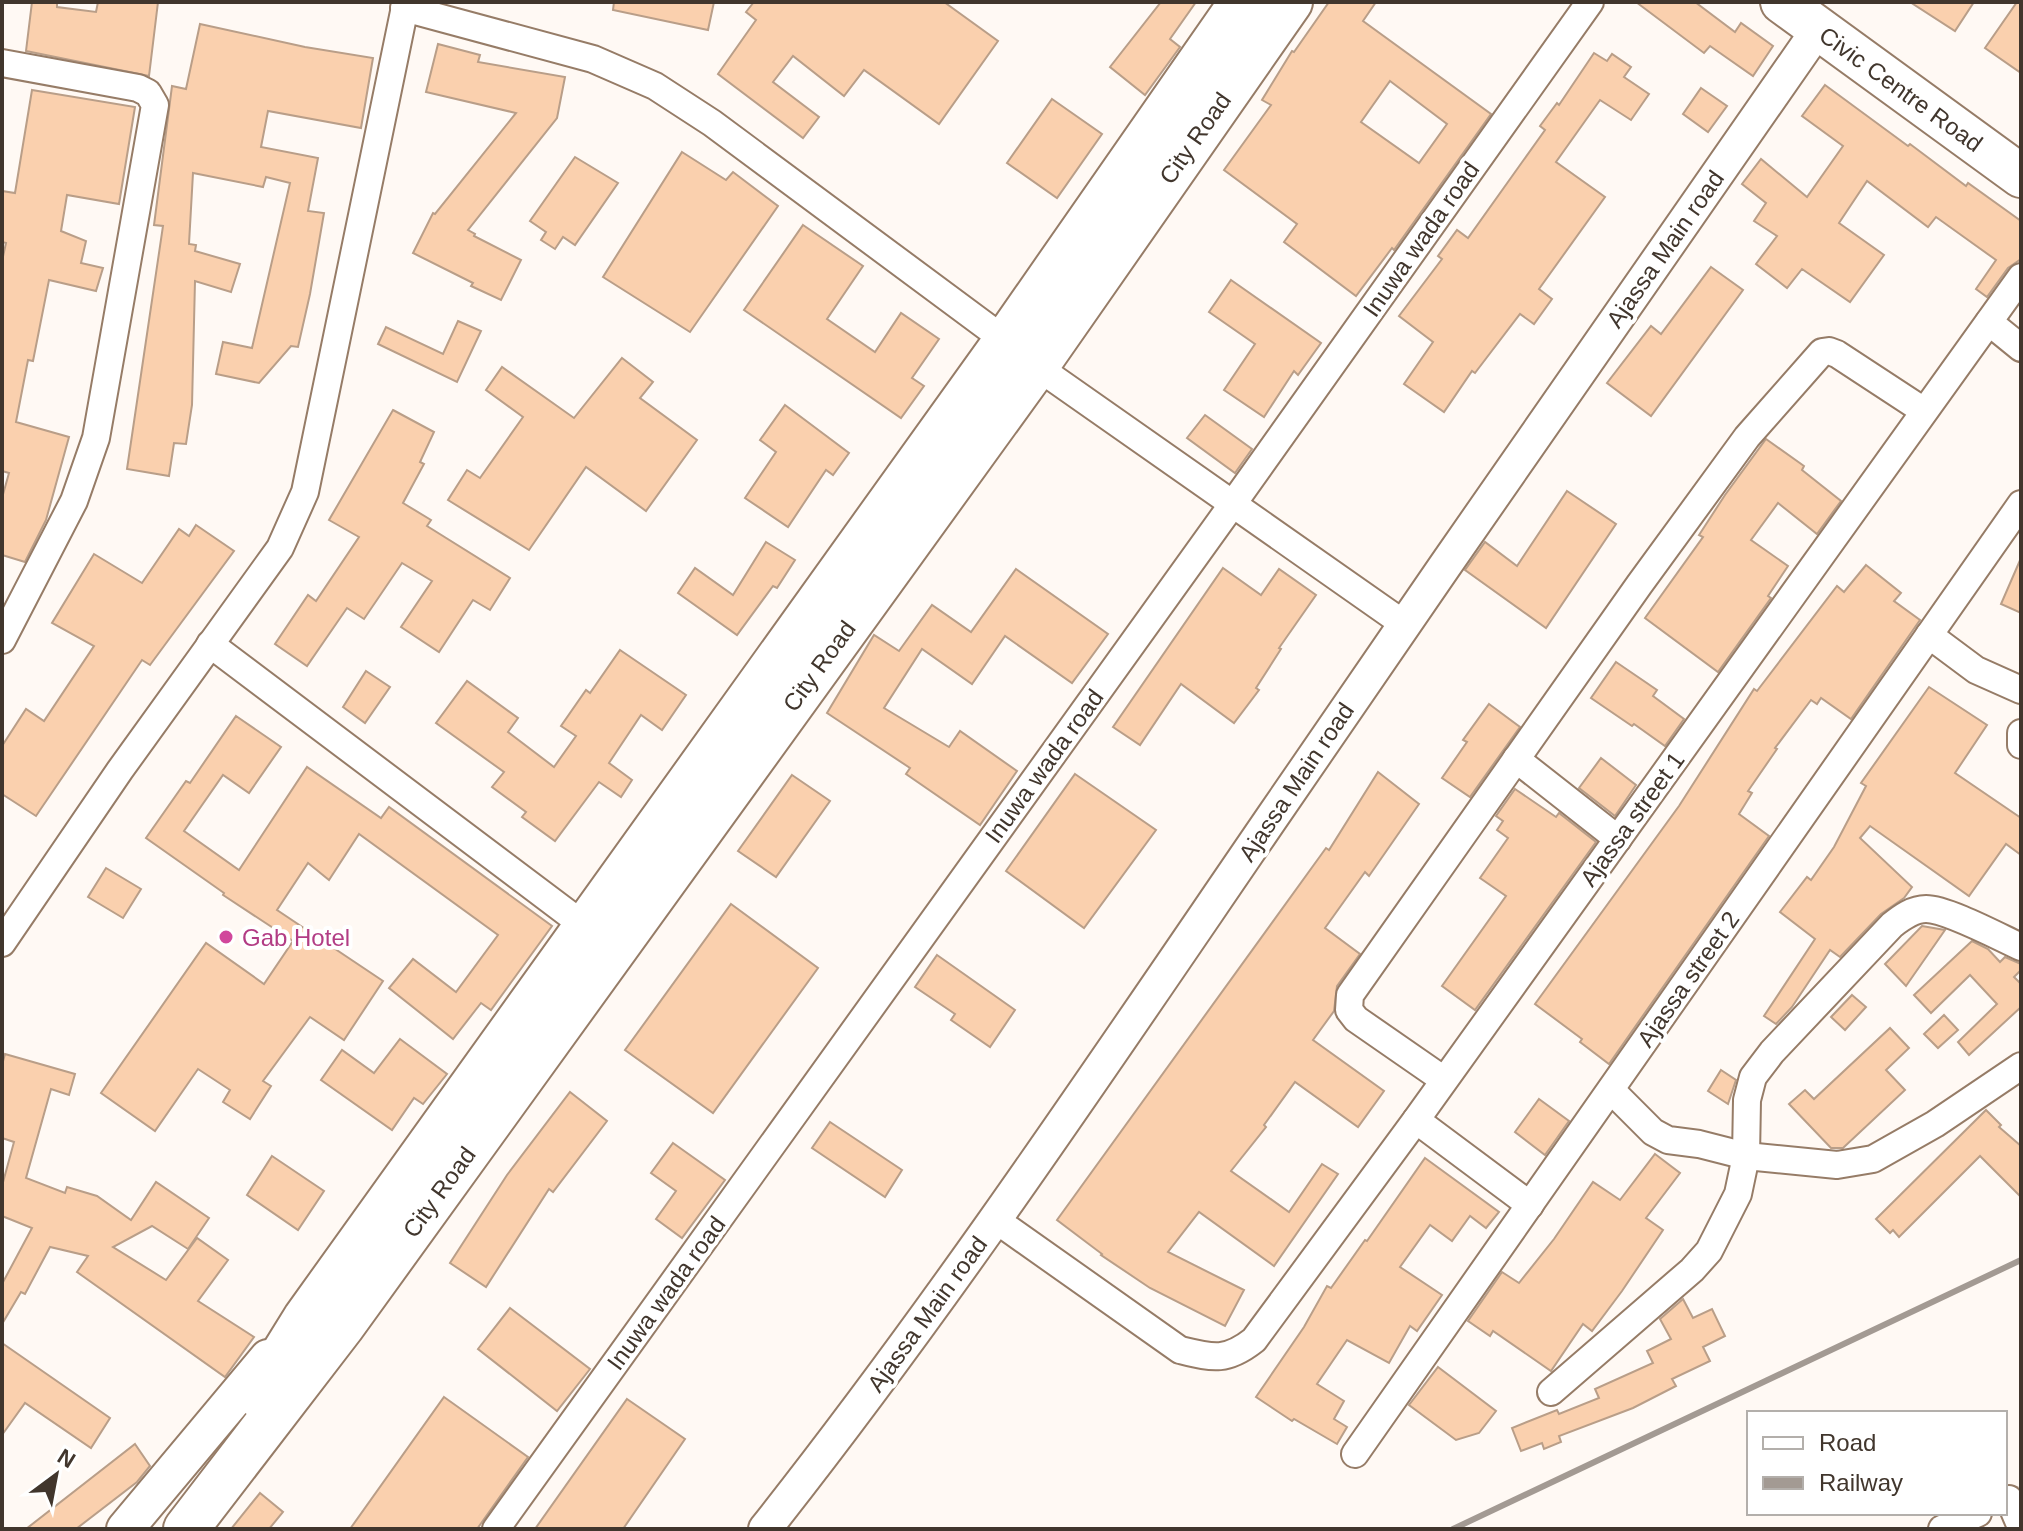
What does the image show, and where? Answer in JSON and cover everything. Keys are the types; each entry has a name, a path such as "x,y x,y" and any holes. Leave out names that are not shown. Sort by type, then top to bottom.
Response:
{"highway":[{"name":"City Road","path":"272,1396 1021,353 1242,2"},
{"name":"City Road","path":"324,1323 586,927 1290,2"},
{"path":"158,1529 272,1396"},
{"path":"186,1529 272,1396"}],"main road":[{"name":"Civic Centre Road","path":"1782,2 1823,15 2021,143"},
{"name":"Civic Centre Road","path":"1823,15 2021,176"},
{"name":"City Road","path":"125,1529 269,1357 324,1323"},
{"name":"City Road","path":"208,1529 258,1470 288,1426 324,1323"}],"street":[{"name":"Inuwa wada road","path":"496,1529 1590,2"},
{"path":"2,943 120,770 280,548 305,492 405,5 593,59 655,86 712,123 1021,353 1232,505 1404,624"},
{"name":"Ajassa Main road","path":"765,1529 827,1451 996,1220 1823,15"},
{"path":"2,63 138,88 148,93 155,105 96,438 74,501 2,640"},
{"name":"Ajassa street 1","path":"996,1220 1180,1350 1212,1358 1235,1355 1254,1340 1416,1120 2021,277"},
{"path":"1989,322 2021,348"},
{"path":"1444,1080 1356,1019 1349,1010 1350,995 1747,437 1822,352 1837,354 1924,411"},
{"name":"Ajassa street 2","path":"1355,1454 2021,504"},
{"path":"1929,635 1976,670 2021,690"},
{"path":"210,644 586,927"},
{"path":"2021,733 2021,745"},
{"path":"1516,759 1618,839"},
{"path":"1551,1392 1692,1270 1709,1251 1738,1194 1746,1156 1747,1100 1753,1077 1772,1052 1892,925 1906,914 1923,908 1938,910 2021,947"},
{"path":"1611,1090 1653,1132 1668,1140 1746,1156 1837,1165 1873,1159 1935,1124 2021,1066"},
{"path":"1416,1120 1530,1205"},
{"path":"2012,1497 2021,1527"},
{"path":"1942,1529 1974,1515"}],"building":[{"path":"32,2 57,2 57,7 96,12 98,2 158,2 149,76 26,51"},
{"path":"614,2 714,2 708,30 613,10"},
{"path":"754,2 944,2 998,41 939,124 864,70 844,96 793,56 773,82 819,117 803,138 718,74 756,20 746,12"},
{"path":"1161,2 1196,2 1170,39 1180,47 1145,95 1110,67"},
{"path":"1329,2 1376,2 1363,21 1491,114 1394,250 1392,248 1356,296 1284,242 1297,224 1224,170 1271,105 1262,100","holes":["1390,81 1447,124 1419,163 1361,122"]},
{"path":"1636,2 1695,2 1735,32 1741,23 1773,46 1753,76 1710,46 1704,53"},
{"path":"1910,2 1974,2 1955,31"},
{"path":"2017,2 2021,2 2021,73 1985,48"},
{"path":"200,24 373,58 361,128 268,111 261,147 318,158 308,211 324,213 298,347 291,346 259,383 216,374 223,342 252,348 290,183 266,177 263,187 193,173 189,244 196,245 195,251 240,264 231,292 195,281 192,405 186,444 174,443 169,476 127,469 163,226 154,225 172,86 186,89"},
{"path":"438,44 480,55 478,62 565,77 557,118 468,230 521,260 501,300 413,253 433,213 516,113 426,92"},
{"path":"1594,53 1607,61 1612,54 1631,67 1624,77 1649,94 1631,120 1600,100 1556,162 1605,197 1539,289 1552,299 1534,324 1520,314 1475,373 1472,371 1444,412 1404,384 1433,342 1399,316 1442,259 1438,256 1457,230 1468,238 1545,130 1540,126 1557,103 1559,105"},
{"path":"1825,85 1908,146 1910,144 1966,186 1968,183 2021,221 2021,259 2008,268 1987,297 1976,289 1996,260 1936,217 1928,227 1867,181 1839,223 1884,255 1850,302 1802,269 1787,288 1756,264 1777,236 1754,221 1766,203 1742,184 1761,159 1807,197 1843,146 1802,116"},
{"path":"1701,88 1727,106 1708,132 1683,114"},
{"path":"32,90 135,107 119,204 67,195 61,231 86,241 81,263 103,268 96,291 49,280 33,361 28,360 16,422 69,437 46,520 25,562 2,555 2,498 9,473 2,471 2,261 6,243 2,242 2,191 15,193"},
{"path":"1052,99 1102,134 1057,198 1007,163"},
{"path":"682,152 726,180 733,172 778,206 690,332 603,277"},
{"path":"575,157 618,183 575,245 563,237 555,249 541,240 546,232 530,221"},
{"path":"803,225 863,266 827,319 875,352 901,313 939,339 912,378 924,386 901,418 744,310"},
{"path":"1711,267 1743,290 1651,416 1607,383 1651,326 1661,334"},
{"path":"1231,280 1321,343 1298,375 1294,371 1264,417 1224,390 1255,344 1209,312"},
{"path":"458,321 481,331 457,382 378,344 386,327 443,354"},
{"path":"622,358 653,382 640,398 697,440 646,511 586,467 529,550 448,500 467,470 480,478 523,417 486,390 502,367 574,418"},
{"path":"785,405 849,453 833,475 826,470 788,527 745,498 776,452 760,440"},
{"path":"393,410 434,432 420,462 424,464 403,503 431,520 427,526 510,578 490,610 473,600 439,652 401,627 432,581 402,563 364,619 347,608 307,666 275,644 308,595 316,601 359,537 329,520"},
{"path":"1205,415 1252,449 1235,473 1187,438"},
{"path":"1766,439 1804,466 1802,470 1841,501 1817,534 1778,503 1751,540 1788,566 1768,596 1771,598 1718,672 1645,618 1703,537 1699,535"},
{"path":"1567,491 1616,524 1546,628 1465,570 1485,542 1517,566"},
{"path":"196,525 234,551 150,665 142,660 36,816 2,794 2,746 26,709 44,721 94,646 52,623 94,554 142,583 179,529 189,536"},
{"path":"766,542 795,560 777,588 773,586 737,635 678,593 695,568 733,595"},
{"path":"2021,558 2021,613 2001,604"},
{"path":"1866,565 1901,593 1894,601 1920,620 1851,719 1821,698 1817,704 1811,700 1775,748 1748,791 1752,793 1739,814 1769,836 1609,1064 1580,1042 1582,1039 1535,1004 1679,806 1754,689 1757,691 1837,586 1844,592"},
{"path":"1223,568 1261,595 1279,569 1316,595 1279,648 1256,688 1259,690 1234,723 1181,684 1140,745 1113,727"},
{"path":"1016,569 1108,634 1072,683 1005,636 972,684 922,649 884,708 949,747 960,731 1017,771 980,825 906,774 910,768 827,713 874,635 899,651 932,605 971,632"},
{"path":"620,650 686,695 662,730 641,715 609,763 632,780 621,797 599,782 555,841 522,817 526,812 492,787 504,772 436,723 467,681 518,718 508,732 554,767 576,736 561,726 586,690 590,693"},
{"path":"1616,662 1657,690 1653,696 1684,719 1665,746 1591,698"},
{"path":"366,671 390,687 365,723 343,707"},
{"path":"1929,687 1987,725 1955,773 2021,818 2021,855 2006,844 1969,896 1870,826 1860,838 1912,887 1840,957 1830,950 1792,1007 1776,1024 1764,1016 1815,939 1780,912 1807,877 1811,880 1834,847 1866,786 1861,783"},
{"path":"1489,704 1520,727 1470,797 1442,778 1467,742 1463,740"},
{"path":"236,716 281,747 249,793 223,775 184,831 239,870 307,767 381,818 389,807 552,926 491,1010 481,1003 453,1039 389,988 413,959 456,992 498,935 359,834 329,880 308,863 277,910 383,981 344,1040 310,1017 263,1081 271,1086 250,1119 223,1102 230,1090 198,1069 155,1131 101,1093 206,943 264,984 293,941 223,895 146,838 186,781 190,783"},
{"path":"1601,758 1636,785 1615,816 1579,788"},
{"path":"1378,772 1419,804 1369,876 1365,872 1325,928 1360,954 1337,986 1334,1011 1313,1040 1384,1091 1358,1127 1295,1082 1264,1125 1266,1127 1231,1171 1289,1212 1322,1164 1338,1174 1274,1266 1199,1212 1168,1252 1244,1290 1225,1326 1150,1288 1057,1220 1326,848 1329,850"},
{"path":"1075,774 1156,830 1084,928 1006,871"},
{"path":"792,775 830,801 776,877 738,851"},
{"path":"1515,789 1556,817 1559,813 1596,842 1475,1010 1442,986 1506,896 1480,878 1508,838 1497,830 1503,821 1496,816"},
{"path":"106,868 141,889 123,918 88,897"},
{"path":"731,904 818,968 713,1113 625,1050"},
{"path":"1922,926 1945,930 1906,986 1885,964"},
{"path":"1972,941 1988,949 2000,962 2005,957 2021,964 2021,970 2014,977 2021,984 2021,1007 1969,1055 1958,1042 1997,1004 1970,975 1931,1013 1914,995"},
{"path":"937,955 1015,1010 990,1047 951,1020 955,1014 915,987"},
{"path":"1852,995 1866,1007 1845,1030 1831,1017"},
{"path":"1944,1015 1958,1030 1938,1048 1924,1034"},
{"path":"1890,1028 1909,1048 1886,1070 1905,1090 1843,1148 1831,1148 1789,1104 1805,1090 1814,1099"},
{"path":"400,1039 447,1074 423,1104 414,1098 392,1130 321,1080 342,1050 374,1073"},
{"path":"5,1054 75,1074 69,1095 51,1089 26,1178 65,1193 67,1187 97,1196 131,1220 156,1182 209,1218 188,1249 152,1226 113,1247 166,1280 197,1238 228,1260 198,1301 254,1337 225,1377 77,1272 88,1256 50,1247 25,1294 21,1292 2,1324 2,1284 32,1228 2,1216 2,1186 14,1142 2,1138 2,1065"},
{"path":"1721,1070 1736,1080 1728,1104 1708,1091"},
{"path":"570,1092 607,1121 553,1192 549,1189 486,1287 450,1263 507,1175"},
{"path":"1539,1099 1569,1121 1545,1155 1515,1132"},
{"path":"1986,1110 2001,1125 1999,1127 2021,1146 2021,1197 1980,1156 1899,1237 1893,1230 1890,1233 1876,1219"},
{"path":"830,1122 902,1170 885,1197 812,1148"},
{"path":"673,1143 725,1180 682,1238 656,1219 676,1191 651,1173"},
{"path":"1655,1154 1680,1173 1646,1218 1663,1230 1592,1331 1583,1324 1551,1371 1493,1331 1490,1336 1468,1321 1502,1272 1519,1283 1593,1182 1620,1200"},
{"path":"272,1156 324,1191 298,1230 247,1195"},
{"path":"1425,1158 1499,1212 1486,1228 1470,1216 1452,1241 1430,1225 1400,1267 1442,1295 1417,1331 1410,1326 1389,1363 1347,1340 1317,1384 1344,1401 1334,1419 1347,1427 1337,1444 1294,1419 1292,1421 1256,1397 1304,1327 1327,1286 1331,1288 1367,1241"},
{"path":"1683,1299 1693,1318 1712,1309 1725,1336 1703,1347 1710,1361 1672,1379 1676,1386 1633,1408 1559,1436 1561,1442 1544,1449 1542,1443 1521,1451 1512,1428 1599,1398 1595,1389 1653,1363 1647,1351 1671,1339 1660,1319"},
{"path":"510,1308 590,1369 557,1411 478,1349"},
{"path":"2,1343 110,1418 91,1448 25,1403 2,1435"},
{"path":"1438,1367 1496,1411 1479,1433 1456,1440 1409,1405"},
{"path":"444,1397 528,1457 482,1522 477,1529 350,1529"},
{"path":"627,1399 685,1439 623,1529 535,1529"},
{"path":"135,1444 150,1466 137,1482 76,1529 26,1529"},
{"path":"260,1493 283,1512 269,1529 231,1529"}],"railway":[{"path":"1453,1529 2021,1260"}],"place":[{"name":"Gab Hotel","path":"226,937"}]}
